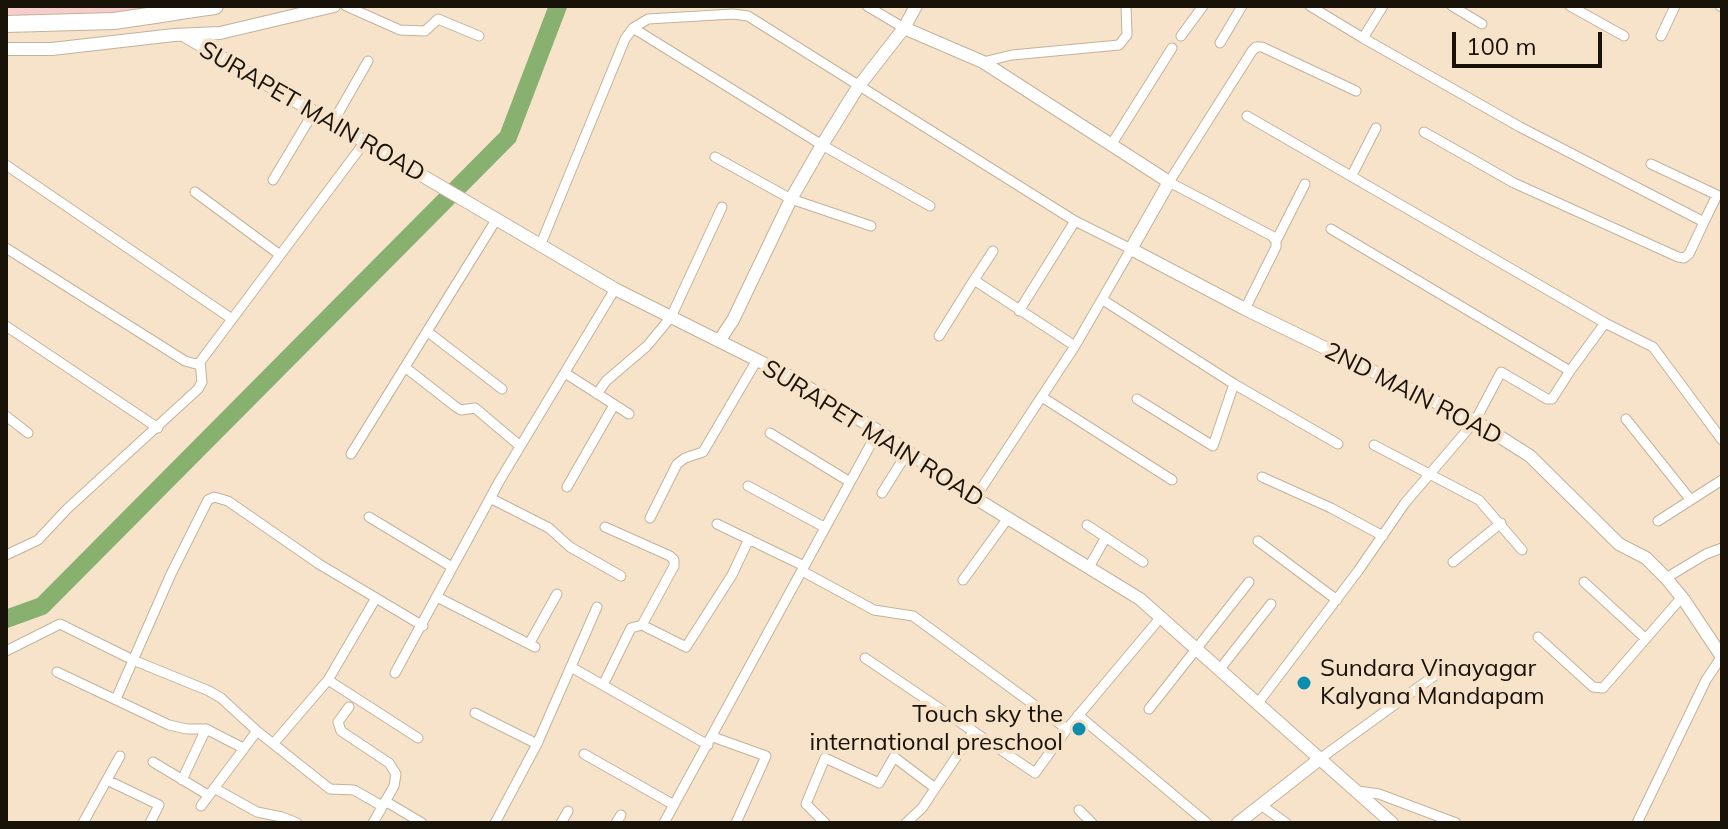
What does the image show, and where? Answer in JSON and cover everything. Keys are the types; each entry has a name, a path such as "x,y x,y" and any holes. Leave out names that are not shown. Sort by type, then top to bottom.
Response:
{"highway":[{"path":"6,24 114,21 215,6"}],"street":[{"path":"175,6 184,34"},
{"path":"6,49 52,49 184,34 220,33 334,6"},
{"path":"346,6 400,30 425,31 436,19 441,19 479,36"},
{"path":"867,6 904,28 983,62 1169,182 1272,236 1276,241"},
{"path":"719,341 746,295 791,199 822,145 858,87 904,28 916,6"},
{"path":"983,62 1012,55 1119,45 1127,35 1126,6"},
{"path":"1181,36 1203,6"},
{"path":"1220,43 1242,6"},
{"path":"1310,6 1520,127 1704,222"},
{"path":"1363,38 1383,6"},
{"path":"1452,6 1482,24"},
{"path":"1570,6 1624,36"},
{"path":"1661,36 1675,6"},
{"path":"540,246 625,39 633,28 648,19 733,14 748,16 1075,221 1131,249"},
{"path":"633,28 822,145 930,206"},
{"name":"SURAPET MAIN ROAD","path":"184,34 615,289 793,378 878,431 975,498 1140,599 1392,823"},
{"path":"975,498 1075,346 1169,182 1256,47 1262,47 1356,91"},
{"path":"1111,145 1172,48"},
{"path":"332,124 368,61"},
{"path":"273,180 313,113"},
{"path":"1247,116 1605,323 1653,347 1722,440"},
{"path":"1352,175 1376,128"},
{"path":"1424,132 1514,183 1684,258 1719,196 1651,164"},
{"path":"6,555 38,540 67,509 201,385 200,362 364,143"},
{"path":"715,157 791,199 871,226"},
{"path":"6,165 232,319"},
{"path":"1245,309 1305,184"},
{"path":"195,192 280,255"},
{"path":"597,394 606,381 647,346 671,317 722,207"},
{"path":"351,454 496,220"},
{"path":"1019,311 1075,221"},
{"path":"1331,229 1570,371"},
{"path":"6,248 185,361 200,362"},
{"name":"2ND MAIN ROAD","path":"1131,249 1245,309 1475,421 1530,456 1619,544 1646,558 1666,578 1722,656"},
{"path":"939,336 993,251"},
{"path":"974,280 1075,346"},
{"path":"395,673 490,498 615,289"},
{"path":"1103,300 1234,384 1338,444"},
{"path":"1258,703 1337,600 1405,503 1475,421 1501,372 1552,399 1605,323"},
{"path":"6,326 158,428"},
{"path":"428,332 502,389"},
{"path":"650,518 677,464 703,452 757,360"},
{"path":"406,368 461,410 475,408 520,446"},
{"path":"565,373 629,414"},
{"path":"1137,399 1213,446 1234,384"},
{"path":"1042,397 1172,480"},
{"path":"567,487 614,405"},
{"path":"6,416 28,433"},
{"path":"1626,419 1690,499"},
{"path":"664,823 878,431"},
{"path":"770,433 850,482"},
{"path":"1374,445 1479,500 1522,550"},
{"path":"882,493 907,453"},
{"path":"1262,477 1383,536"},
{"path":"1658,521 1722,480"},
{"path":"748,486 824,527"},
{"path":"116,699 171,574 208,500 214,497 228,501 319,564 423,626"},
{"path":"490,498 549,528 570,547 621,576"},
{"path":"369,517 452,567"},
{"path":"963,580 1008,518"},
{"path":"1453,562 1501,523"},
{"path":"717,524 874,610 913,616 1067,729"},
{"path":"1087,525 1143,562"},
{"path":"605,527 674,560 674,566 642,625"},
{"path":"1089,567 1106,537"},
{"path":"603,685 631,628 642,625 686,647 732,575 749,539"},
{"path":"1258,541 1337,600"},
{"path":"1666,578 1722,548"},
{"path":"1149,709 1249,582"},
{"path":"1584,582 1646,639"},
{"path":"437,597 532,646 557,594"},
{"path":"1538,637 1593,687 1603,688 1682,597"},
{"path":"274,743 328,680 376,598"},
{"path":"1220,669 1271,604"},
{"path":"495,823 537,744 597,607"},
{"path":"865,658 1035,773 1078,715 1161,617"},
{"path":"6,651 60,624 221,698 330,789 354,790 422,823"},
{"path":"1637,823 1706,680 1722,656"},
{"path":"571,667 710,741 766,756 736,823"},
{"path":"57,672 169,725 206,729 243,748"},
{"path":"1238,823 1434,676"},
{"path":"328,680 418,738"},
{"path":"349,707 338,722 341,731 394,769 396,781 373,823"},
{"path":"475,713 537,744"},
{"path":"1078,715 1207,823"},
{"path":"182,780 206,729"},
{"path":"201,806 257,731"},
{"path":"906,823 922,808 973,732"},
{"path":"584,754 674,805"},
{"path":"83,823 109,781 120,756"},
{"path":"825,823 806,804 825,758 879,783 894,757 935,788"},
{"path":"153,762 182,780 257,812 297,823"},
{"path":"109,781 159,805 150,823"},
{"path":"1358,791 1379,794 1456,823"},
{"path":"1261,805 1286,823"},
{"path":"1079,810 1092,823"},
{"path":"561,823 568,811"}],"shaded area":[{"path":"6,6 189,6 113,18 6,19"}],"waterway":[{"path":"6,619 42,606 508,137 558,6"}],"place":[{"name":"Sundara Vinayagar Kalyana Mandapam","path":"1304,683"},
{"name":"Touch sky the international preschool","path":"1079,729"}]}
